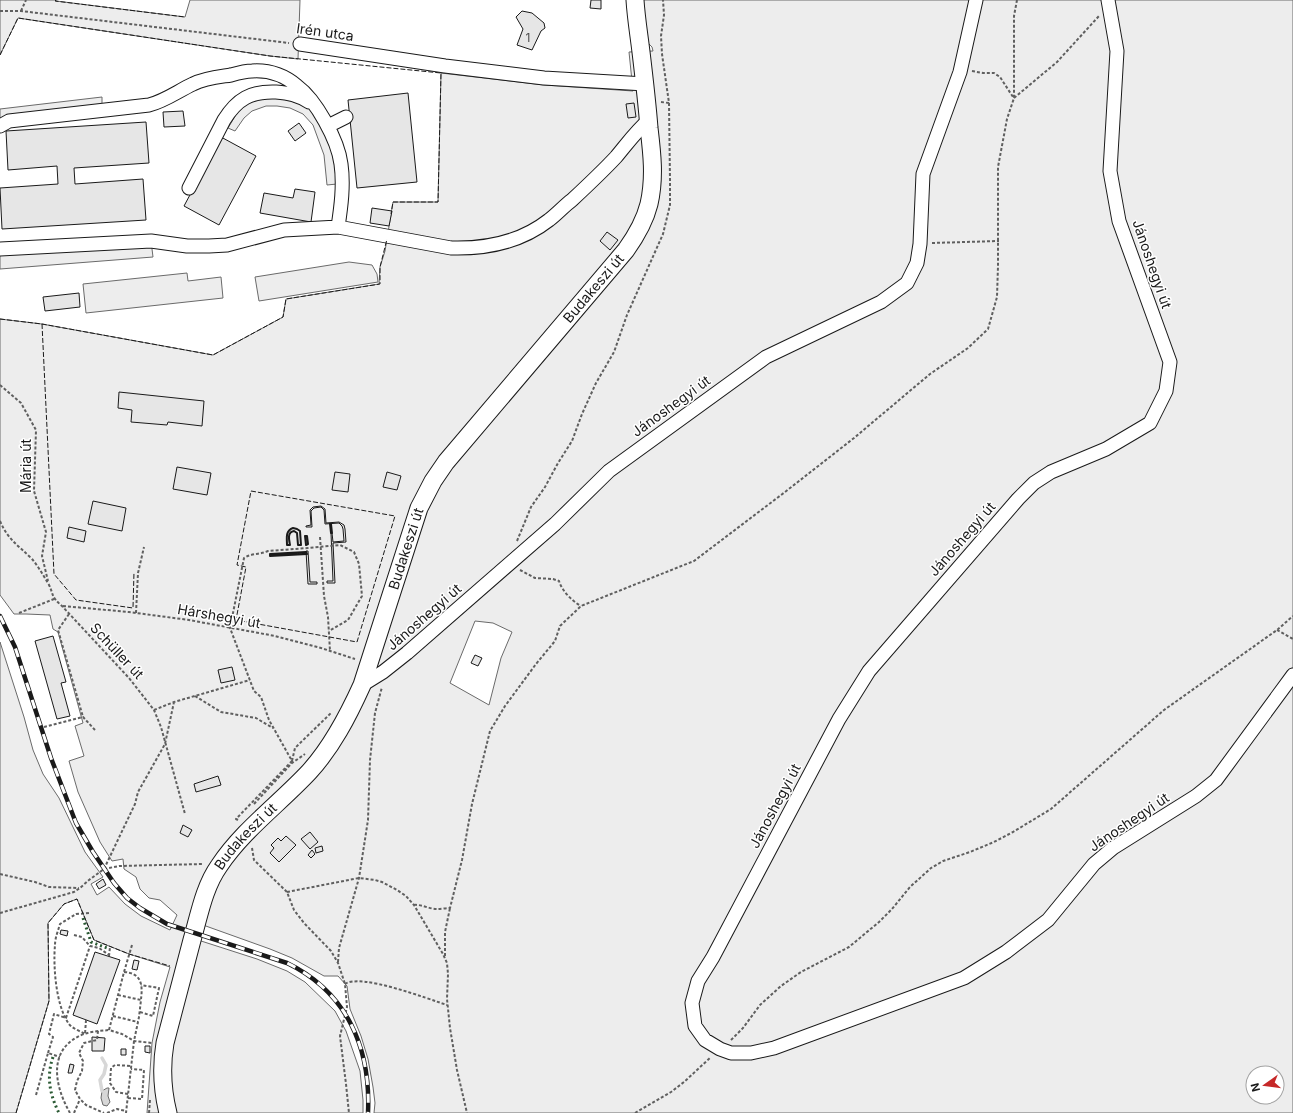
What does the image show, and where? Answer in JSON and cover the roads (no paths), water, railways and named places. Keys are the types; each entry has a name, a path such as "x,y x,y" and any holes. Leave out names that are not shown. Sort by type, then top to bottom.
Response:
{"main road":[{"name":"Budakeszi út","path":"168,1113 162,1081 162,1059 165,1043 196,926 212,879 222,862 248,830 308,772 323,754 350,711 362,685 376,668 414,522 433,480 451,456 626,250 643,221 649,204 653,180 653,162 635,0"}],"street":[{"name":"Jánoshegyi út","path":"376,668 407,653 555,524 609,471 766,357 881,302 907,283 917,263 920,244 923,174 960,72 976,0"},
{"name":"Jánoshegyi út","path":"1108,3 1117,51 1110,171 1119,221 1170,362 1166,391 1150,423 1106,449 1051,472 1034,483 1018,499 869,671 839,719 713,957 698,981 692,1003 695,1026 705,1040 720,1048 732,1052 750,1053 774,1048 964,978 1006,952 1048,920 1094,864 1113,848 1196,796 1216,780 1293,675"},
{"name":"Irén utca","path":"300,44 445,66 544,78 645,84"},
{"path":"0,126 9,122 149,105 157,103 194,83 204,80 251,71 270,72 288,79 297,86 321,114 328,126 341,163 341,207 338,227"},
{"path":"189,188 224,120 233,108 244,99 260,92 282,92 294,94 313,105"},
{"path":"328,126 346,117"},
{"path":"0,249 151,241 187,246 227,245 284,230 338,227 451,248 468,249 501,244 528,233 548,221 594,180 636,132 649,120"}],"waterway":[{"path":"102,1058 106,1065 104,1074 100,1080 102,1091"}],"railway":[{"path":"0,616 15,647 51,758 76,823 114,883 127,898 140,908 167,924 287,963 308,975 325,990 340,1006 351,1024 360,1045 368,1089 368,1113"}]}
